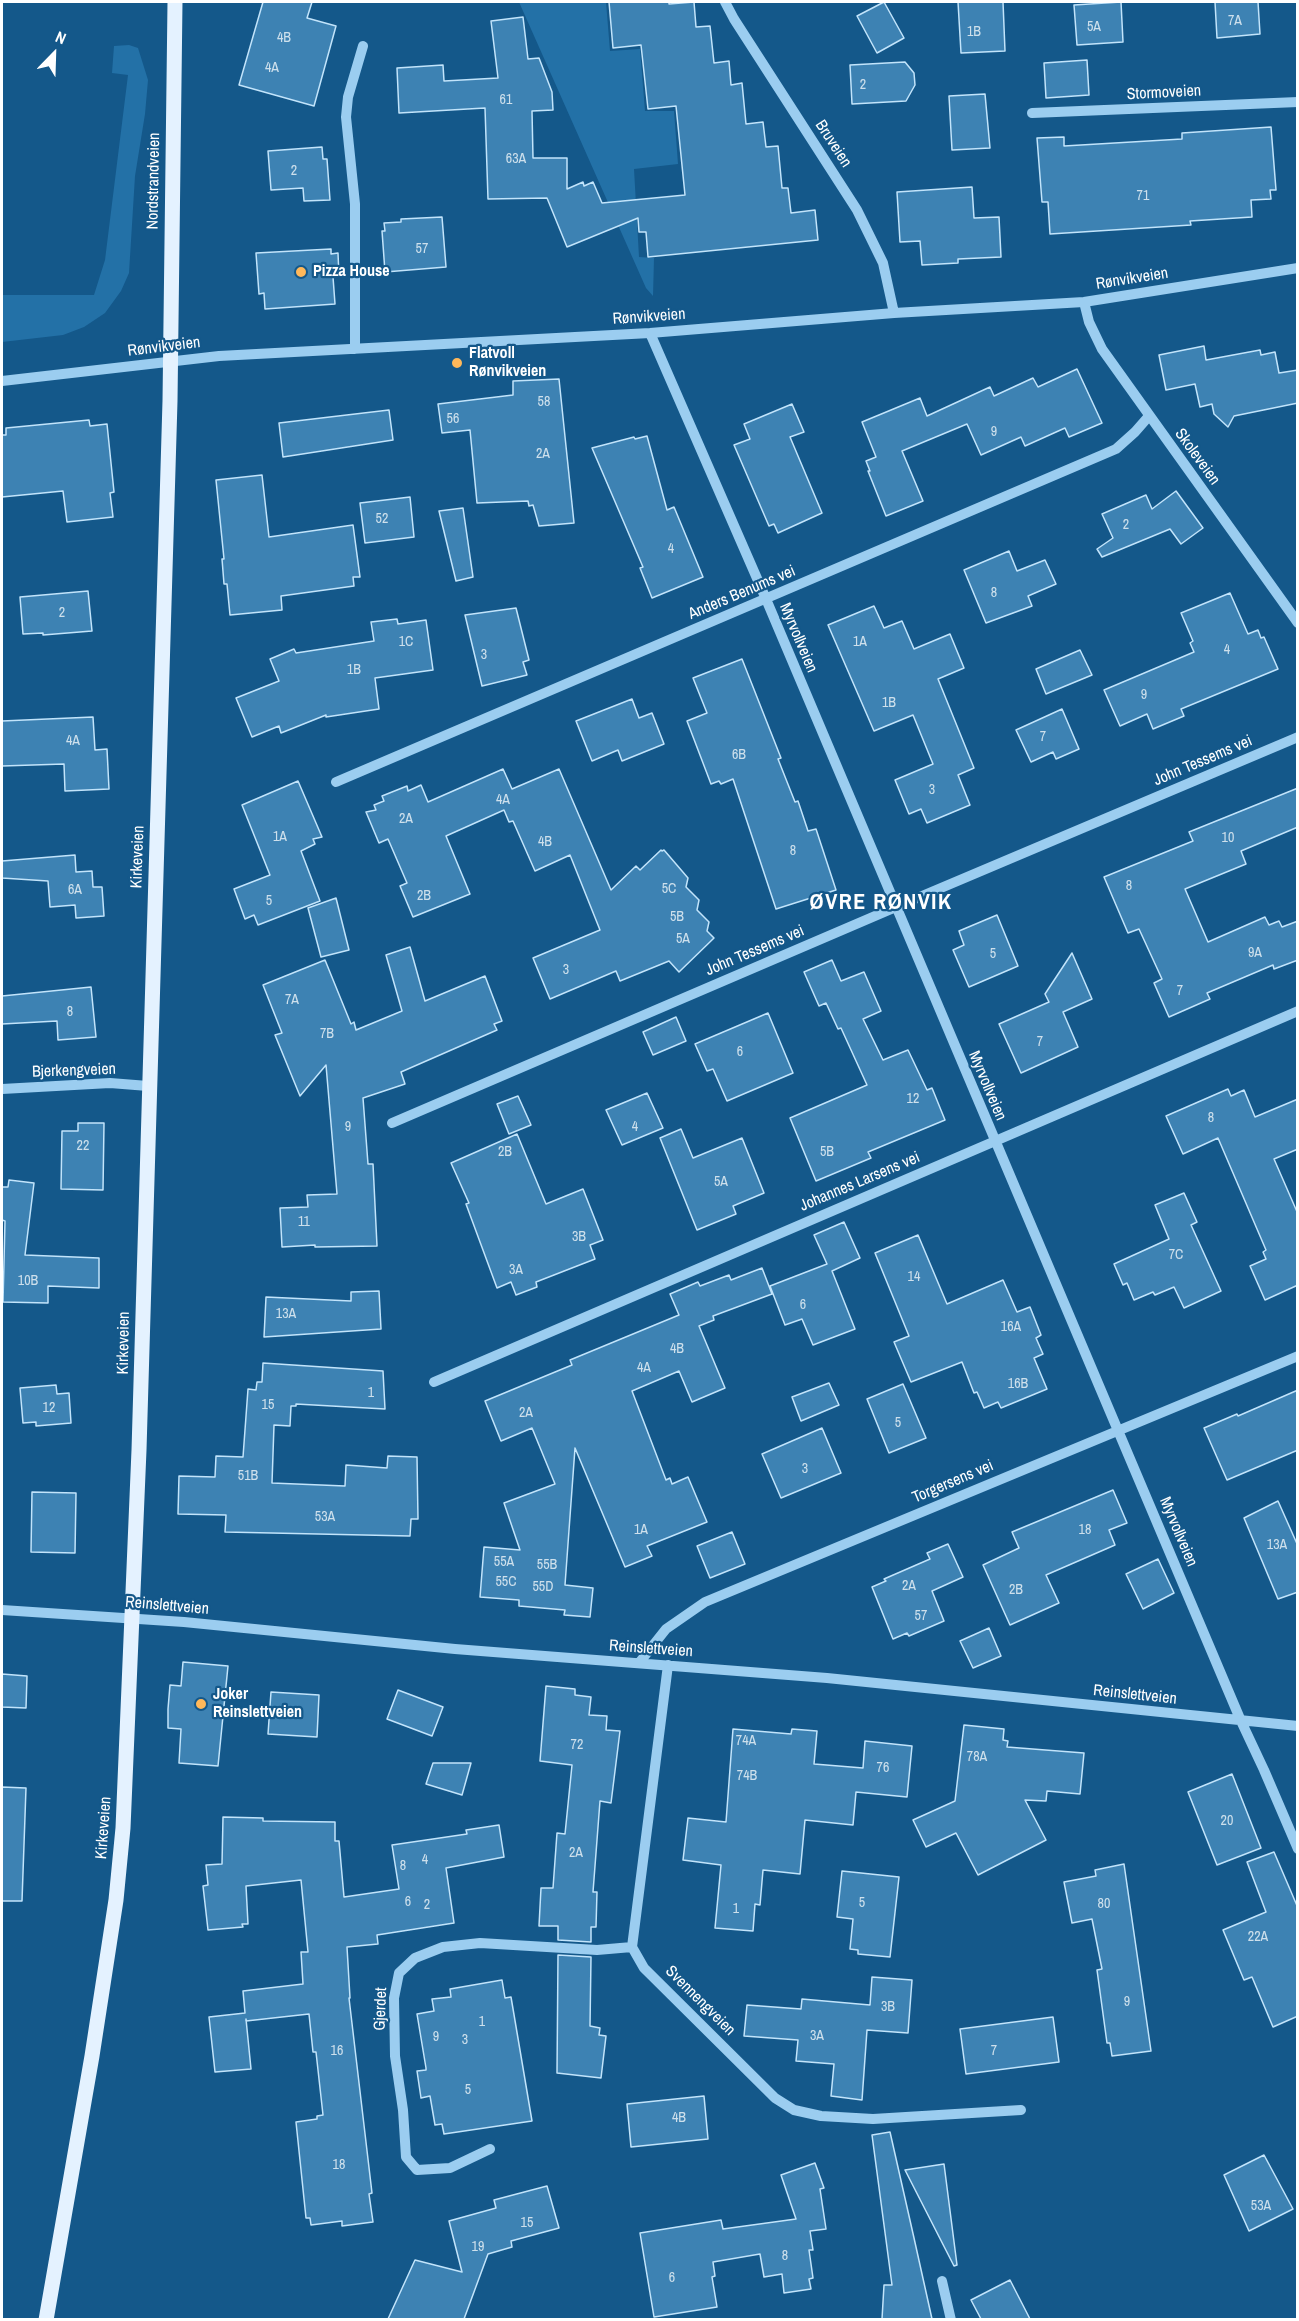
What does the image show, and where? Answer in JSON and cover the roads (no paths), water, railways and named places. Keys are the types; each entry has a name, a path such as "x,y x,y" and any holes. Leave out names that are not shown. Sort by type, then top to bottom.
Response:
{"main road":[{"name":"Nordstrandveien","path":"170,361 175,2"},
{"name":"Kirkeveien","path":"46,2319 92,2056 116,1900 123,1828 142,1364 170,361"}],"street":[{"name":"Bruveien","path":"725,2 857,210 882,263 894,313"},
{"path":"355,349 354,204 346,117 348,97 363,46"},
{"name":"Stormoveien","path":"1032,113 1298,102"},
{"name":"Rønvikveien","path":"2,381 219,356 650,333 894,313 1083,302 1298,268"},
{"name":"Skoleveien","path":"1083,302 1089,322 1102,349 1298,623"},
{"name":"Myrvollveien","path":"650,333 766,599 994,1141 1119,1429 1241,1721 1298,1849"},
{"name":"Anders Benums vei","path":"336,782 1116,449 1149,416"},
{"name":"John Tessems vei","path":"392,1123 1298,737"},
{"name":"Johannes Larsens vei","path":"434,1382 1298,1011"},
{"name":"Bjerkengveien","path":"2,1089 111,1083 148,1086"},
{"name":"Torgersens vei","path":"639,1663 666,1629 705,1602 1298,1356"},
{"name":"Reinslettveien","path":"2,1610 132,1618 467,1650 827,1678 1298,1726"},
{"path":"632,1947 668,1665"},
{"name":"Gjerdet","path":"490,2149 450,2168 417,2170 406,2157 403,2110 395,2056 394,1998 399,1973 415,1958 443,1947 480,1943 597,1950 632,1947"},
{"name":"Svennengveien","path":"632,1947 644,1968 775,2098 794,2110 821,2116 873,2119 1021,2110"},
{"path":"942,2281 951,2319"}],"place":[{"name":"Pizza House","path":"301,272"},
{"name":"Flatvoll Rønvikveien","path":"457,363"},
{"name":"Joker Reinslettveien","path":"201,1704"}],"district":[{"name":"ØVRE RØNVIK","path":"881,903"}]}
